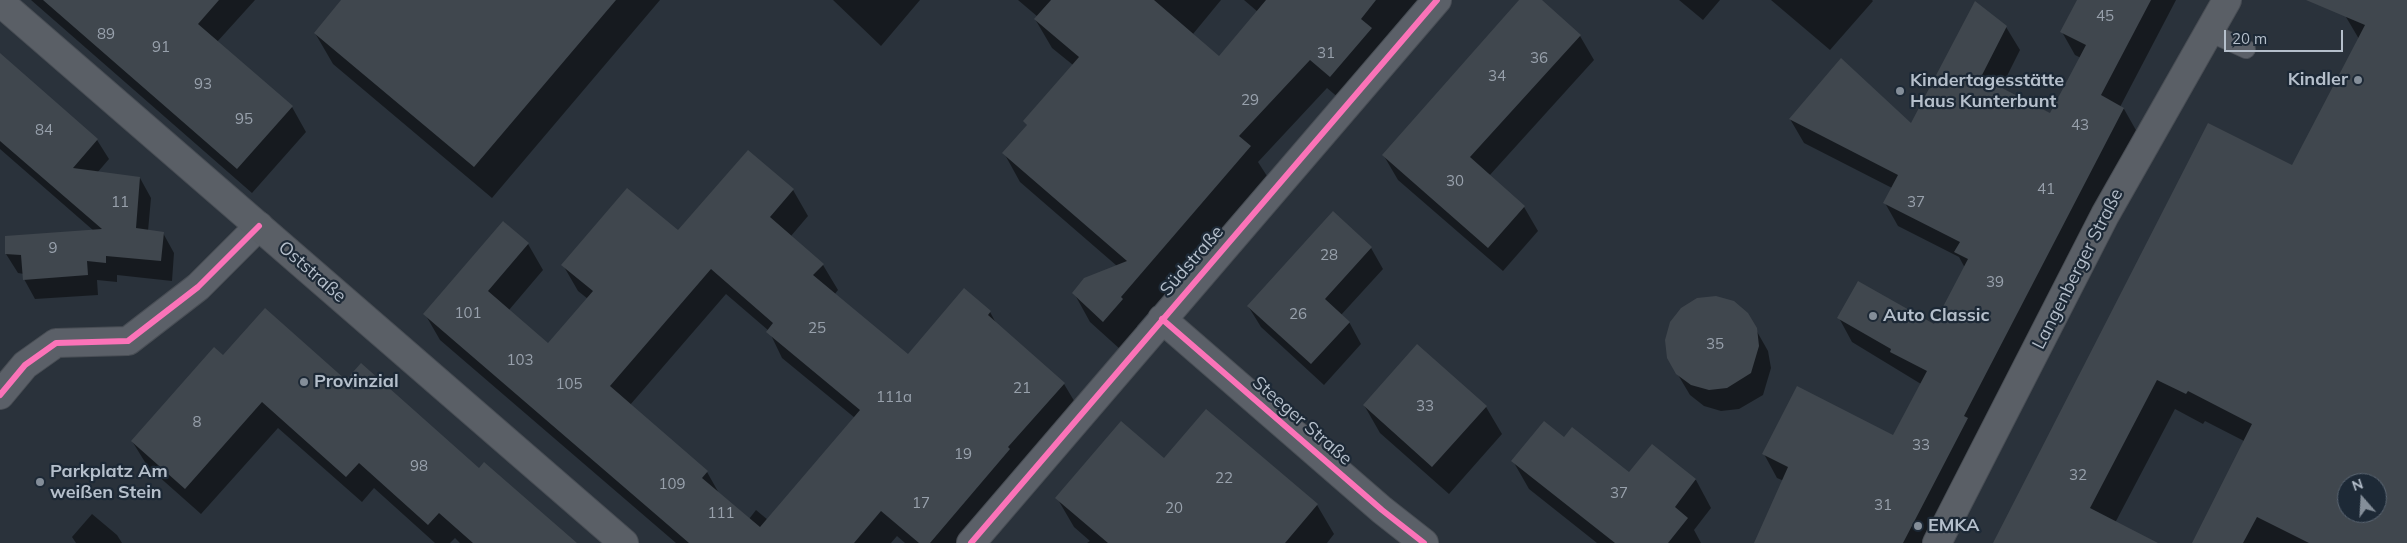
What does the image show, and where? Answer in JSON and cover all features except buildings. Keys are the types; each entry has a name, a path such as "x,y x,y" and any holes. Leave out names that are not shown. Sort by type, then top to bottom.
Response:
{"main road":[{"name":"Langenberger Straße","path":"1937,543 2105,215 2227,0"},
{"name":"Oststraße","path":"0,2 624,543"}],"street":[{"name":"Südstraße","path":"971,543 1437,0"},
{"path":"0,394 24,365 56,343 128,342 198,287 259,226"},
{"name":"Steeger Straße","path":"1162,319 1424,543"}],"lane":[{"path":"2209,32 2246,49"}],"cycle path":[{"path":"971,543 1437,0"},
{"path":"0,395 25,365 56,343 128,341 198,287 259,226"},
{"path":"1162,319 1382,510 1424,543"}],"place":[{"name":"Kindler","path":"2358,80"},
{"name":"Kindertagesstätte Haus Kunterbunt","path":"1900,91"},
{"name":"Auto Classic","path":"1873,316"},
{"name":"Provinzial","path":"304,382"},
{"name":"Parkplatz Am weißen Stein","path":"40,482"},
{"name":"EMKA","path":"1918,526"}]}
